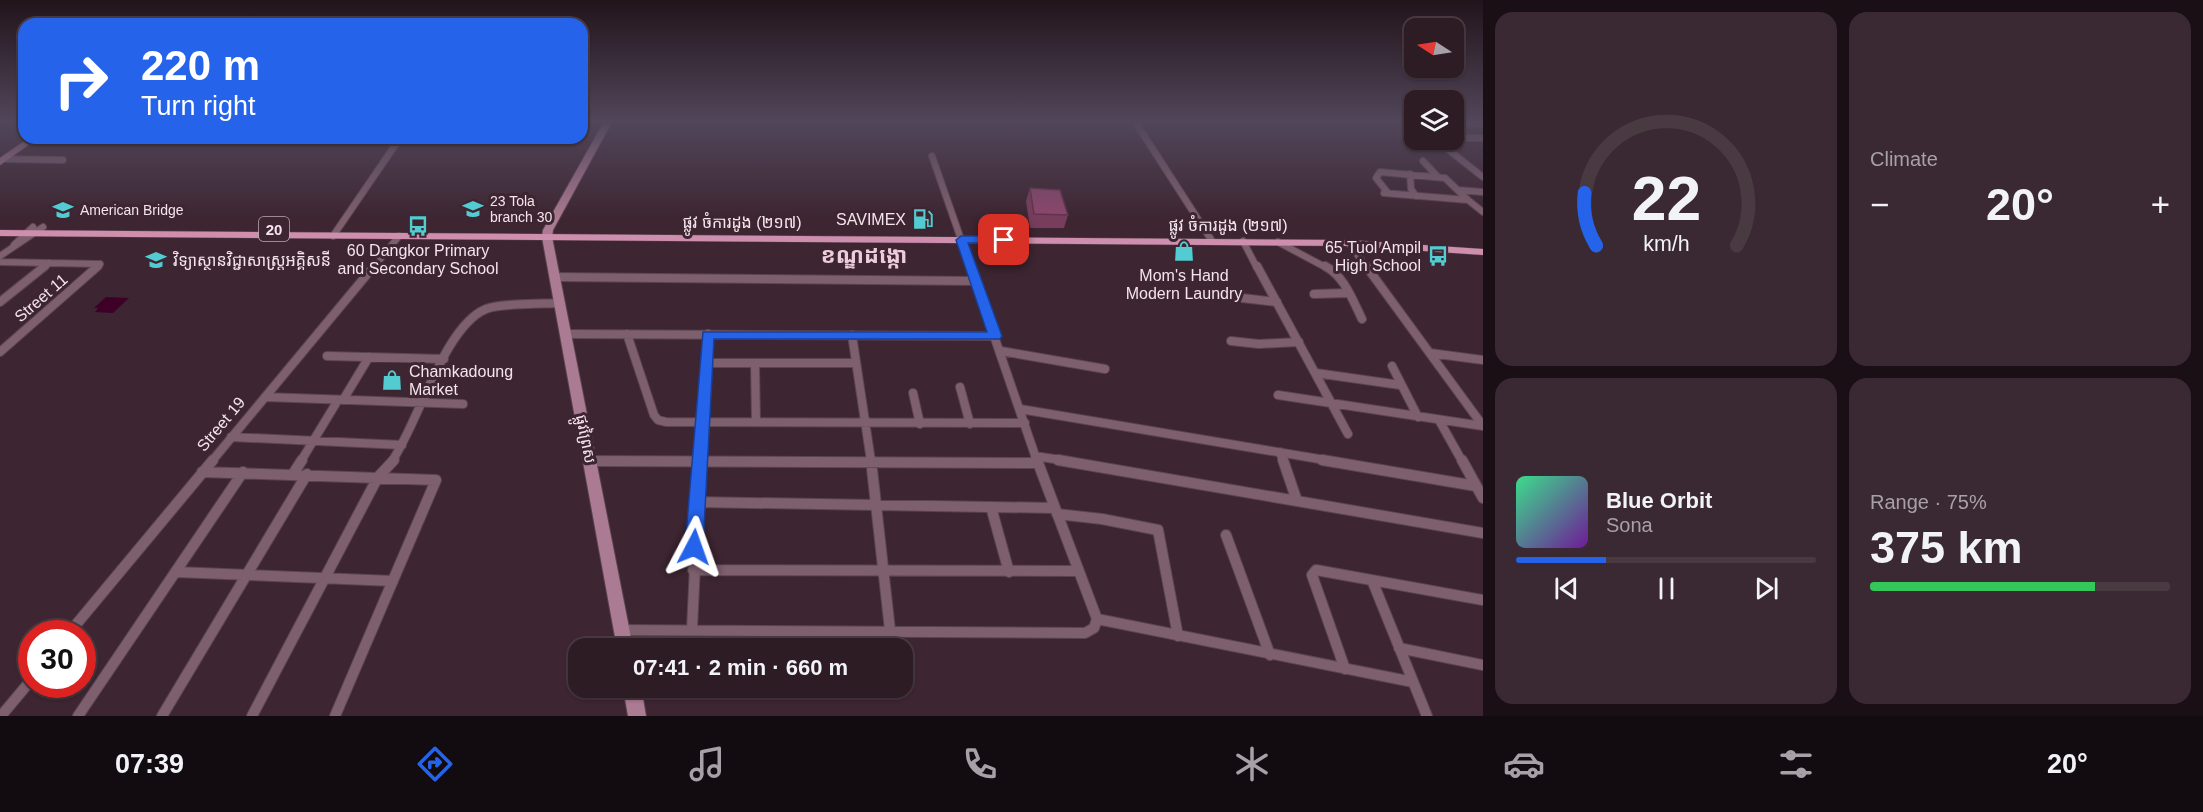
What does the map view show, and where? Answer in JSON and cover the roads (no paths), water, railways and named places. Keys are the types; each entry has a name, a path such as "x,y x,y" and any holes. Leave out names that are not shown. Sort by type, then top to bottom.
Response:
{"main road":[{"path":"548,234 591,153"},
{"name":"ផ្លូវ ចំការដូង (២១៧)","path":"0,227 35,230 548,234 1351,237 1483,252"},
{"name":"ផ្លូវ ចំការដូង (២១៧)","path":"0,233 35,230"},
{"name":"ផ្លូវ ចំការដូង (២១៧)","path":"335,232 399,236 548,234"},
{"name":"ផ្លូវព្រៃស","path":"548,234 623,638"},
{"name":"ផ្លូវ ចំការដូង (២១៧)","path":"1210,238 1243,241 1483,246"},
{"path":"634,698 637,716"}],"street":[{"path":"335,232 389,153"},
{"path":"1156,153 1210,238"},
{"path":"1453,153 1483,177"},
{"path":"621,630 1085,633 1094,628 1097,619 1055,511 932,156"},
{"path":"2,160 63,159"},
{"path":"1423,161 1439,177"},
{"path":"1468,200 1385,193 1376,178 1378,173 1445,178 1483,212"},
{"path":"1410,174 1411,189 1416,196"},
{"path":"1458,190 1483,192"},
{"path":"0,256 35,230"},
{"name":"Street 19","path":"80,620 399,236"},
{"path":"1243,241 1348,434"},
{"path":"1278,242 1334,271 1349,293 1362,319"},
{"path":"1349,243 1483,426"},
{"path":"0,262 49,263"},
{"path":"0,302 49,263"},
{"name":"Street 11","path":"0,352 100,264 49,263"},
{"path":"555,277 976,281"},
{"path":"1314,294 1349,293"},
{"path":"1242,298 1277,302"},
{"path":"252,716 378,477 395,458 444,359 478,310 560,303"},
{"path":"565,334 996,336"},
{"path":"627,334 658,420 920,424 1025,423"},
{"path":"692,629 693,570 708,334"},
{"path":"852,335 871,462 890,630"},
{"path":"1231,341 1259,345 1299,342"},
{"path":"0,342 10,343"},
{"path":"1001,351 1105,369"},
{"path":"1430,353 1483,360"},
{"path":"327,356 444,359"},
{"path":"293,474 369,357"},
{"path":"705,363 855,363"},
{"path":"755,363 756,422"},
{"path":"1392,366 1418,417"},
{"path":"1316,373 1400,385"},
{"path":"960,387 970,424"},
{"path":"913,393 920,424"},
{"path":"1278,395 1483,426"},
{"path":"265,397 463,404"},
{"path":"1020,410 1476,486"},
{"path":"1439,420 1483,498"},
{"path":"231,437 402,445"},
{"path":"1280,452 1297,501"},
{"path":"591,461 871,462 1037,459 1483,533"},
{"path":"202,472 436,480 335,716"},
{"path":"78,716 243,472"},
{"path":"162,716 307,474"},
{"path":"697,502 991,507 1055,511 1158,530 1178,636"},
{"path":"991,507 1009,572"},
{"path":"1226,535 1270,655"},
{"path":"693,570 1078,571"},
{"path":"1345,669 1313,571 1483,600"},
{"path":"176,572 393,581"},
{"path":"1372,580 1427,716"},
{"path":"1097,619 1413,682"},
{"path":"1399,648 1483,665"},
{"path":"1,716 18,696"}],"place":[{"name":"23 Tola branch 30","path":"473,209"},
{"name":"American Bridge","path":"63,210"},
{"name":"SAVIMEX","path":"923,219"},
{"name":"60 Dangkor Primary and Secondary School","path":"418,226"},
{"name":"Mom's Hand Modern Laundry","path":"1184,251"},
{"name":"65 Tuol Ampil High School","path":"1438,256"},
{"name":"វិទ្យាស្ថានវិជ្ជាសាស្រ្តអគ្គិសនី","path":"156,260"},
{"name":"Chamkadoung Market","path":"392,380"}],"district":[{"name":"ខណ្ឌដង្កោ","path":"864,255"}]}
